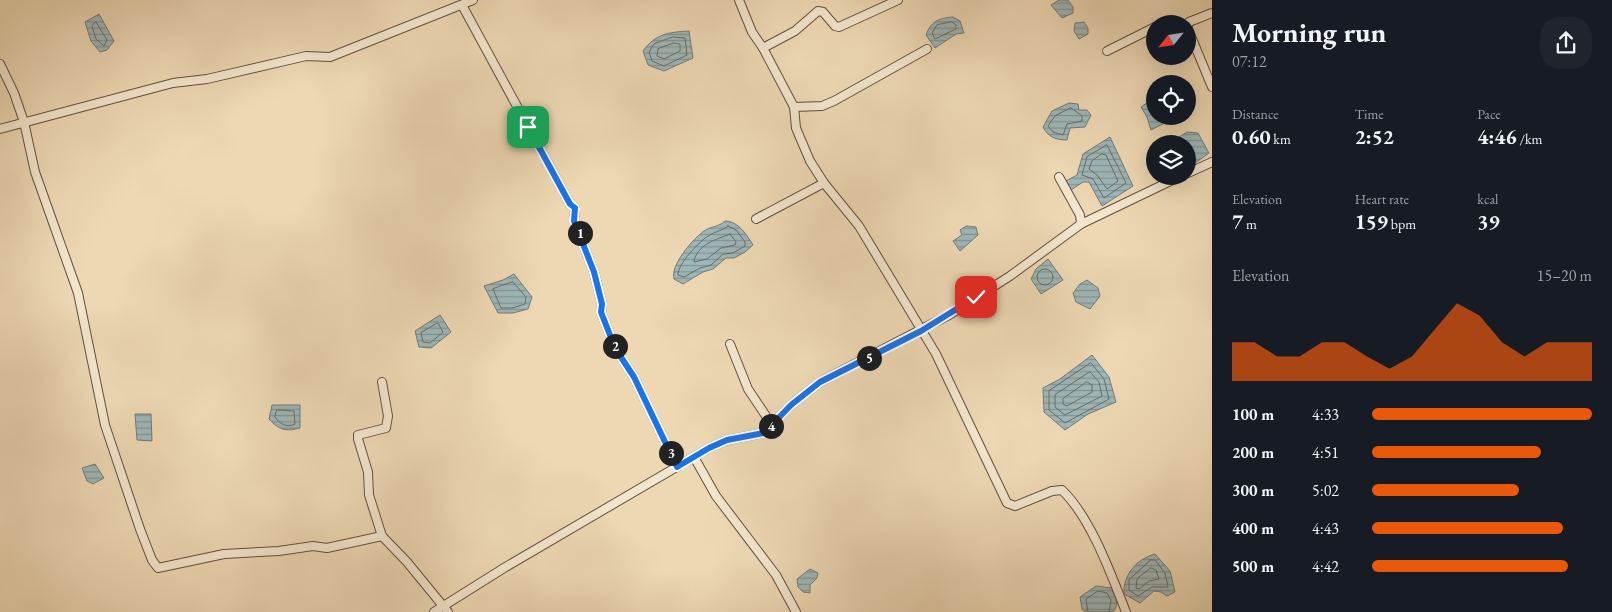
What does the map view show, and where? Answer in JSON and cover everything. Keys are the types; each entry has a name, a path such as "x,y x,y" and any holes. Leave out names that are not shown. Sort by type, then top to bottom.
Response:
{"street":[{"path":"0,129 173,83 207,79 235,70 306,56 330,57 473,0"},
{"path":"739,0 752,32 763,48 794,107 796,128 810,161 824,183 859,226 936,354 1007,503 1015,506 1052,491 1062,490 1072,500 1105,559 1126,612"},
{"path":"763,48 795,31 818,11 823,12 835,26 839,27 898,0"},
{"path":"462,5 523,120 570,204 575,208 574,221 594,272 602,304 601,312 615,348 634,377 677,467"},
{"path":"1196,19 1212,13"},
{"path":"1107,51 1146,32"},
{"path":"1196,47 1212,87"},
{"path":"794,107 822,106 834,101 927,49"},
{"path":"0,64 6,73 24,122 35,172 78,293 105,425 140,529 152,560 158,568 224,554 279,551 313,546 327,548 382,536"},
{"path":"1196,169 1212,162"},
{"path":"1059,177 1080,215 1081,224"},
{"path":"756,219 824,183"},
{"path":"434,612 446,610 504,568 694,457 727,440 764,433 791,405 820,382 921,331 1010,276 1081,224 1162,185"},
{"path":"730,344 748,389 772,425"},
{"path":"382,382 388,416 386,428 358,435 368,472 369,495 382,536 408,562 446,610"},
{"path":"694,457 716,496 776,576 796,612"}],"water":[{"path":"1059,0 1068,0 1073,7 1073,13 1062,18 1051,5"},
{"path":"99,14 114,41 107,50 100,52 91,41 85,22"},
{"path":"953,17 960,21 964,33 956,34 935,48 926,35 930,26 936,21"},
{"path":"1084,22 1088,28 1088,34 1079,39 1074,31 1075,23"},
{"path":"689,31 693,58 664,71 648,65 643,51 652,41 669,33"},
{"path":"1069,103 1078,104 1079,110 1087,110 1091,115 1085,127 1070,128 1067,140 1053,137 1043,127 1052,111"},
{"path":"1146,103 1146,115 1141,107"},
{"path":"1149,125 1161,125 1151,130"},
{"path":"1187,132 1198,133 1209,153 1196,162 1196,135 1182,135"},
{"path":"1110,137 1133,186 1102,206 1089,182 1083,182 1071,190 1066,181 1077,175 1083,154"},
{"path":"725,221 738,226 753,245 745,252 734,258 726,258 713,269 703,272 683,284 674,279 675,267 694,240 704,231"},
{"path":"966,226 976,227 978,235 960,251 953,241 962,235 960,230"},
{"path":"1048,259 1063,280 1041,294 1031,279 1036,269"},
{"path":"514,274 532,297 528,309 513,313 498,313 484,286"},
{"path":"1087,280 1098,288 1100,296 1090,309 1076,302 1073,293 1080,284"},
{"path":"440,315 451,332 431,348 419,347 415,331"},
{"path":"1092,355 1109,377 1116,402 1088,414 1065,430 1044,412 1043,388 1060,379"},
{"path":"272,405 300,405 300,428 287,430 276,426 269,419"},
{"path":"135,414 151,414 152,441 137,440"},
{"path":"95,464 104,478 93,484 87,481 82,468"},
{"path":"1155,554 1170,571 1175,592 1167,596 1161,592 1154,591 1140,603 1124,594 1126,580 1132,568 1148,556"},
{"path":"810,569 818,573 817,578 810,585 810,593 803,592 798,587 797,579"},
{"path":"1096,586 1111,588 1116,603 1113,612 1085,612 1082,609 1080,597"}],"route":[{"path":"528,127 570,204 575,208 574,221 588,252 602,304 601,312 615,348 634,377 677,467 709,448 727,440 764,433 791,405 820,382 921,331 976,297"}]}
